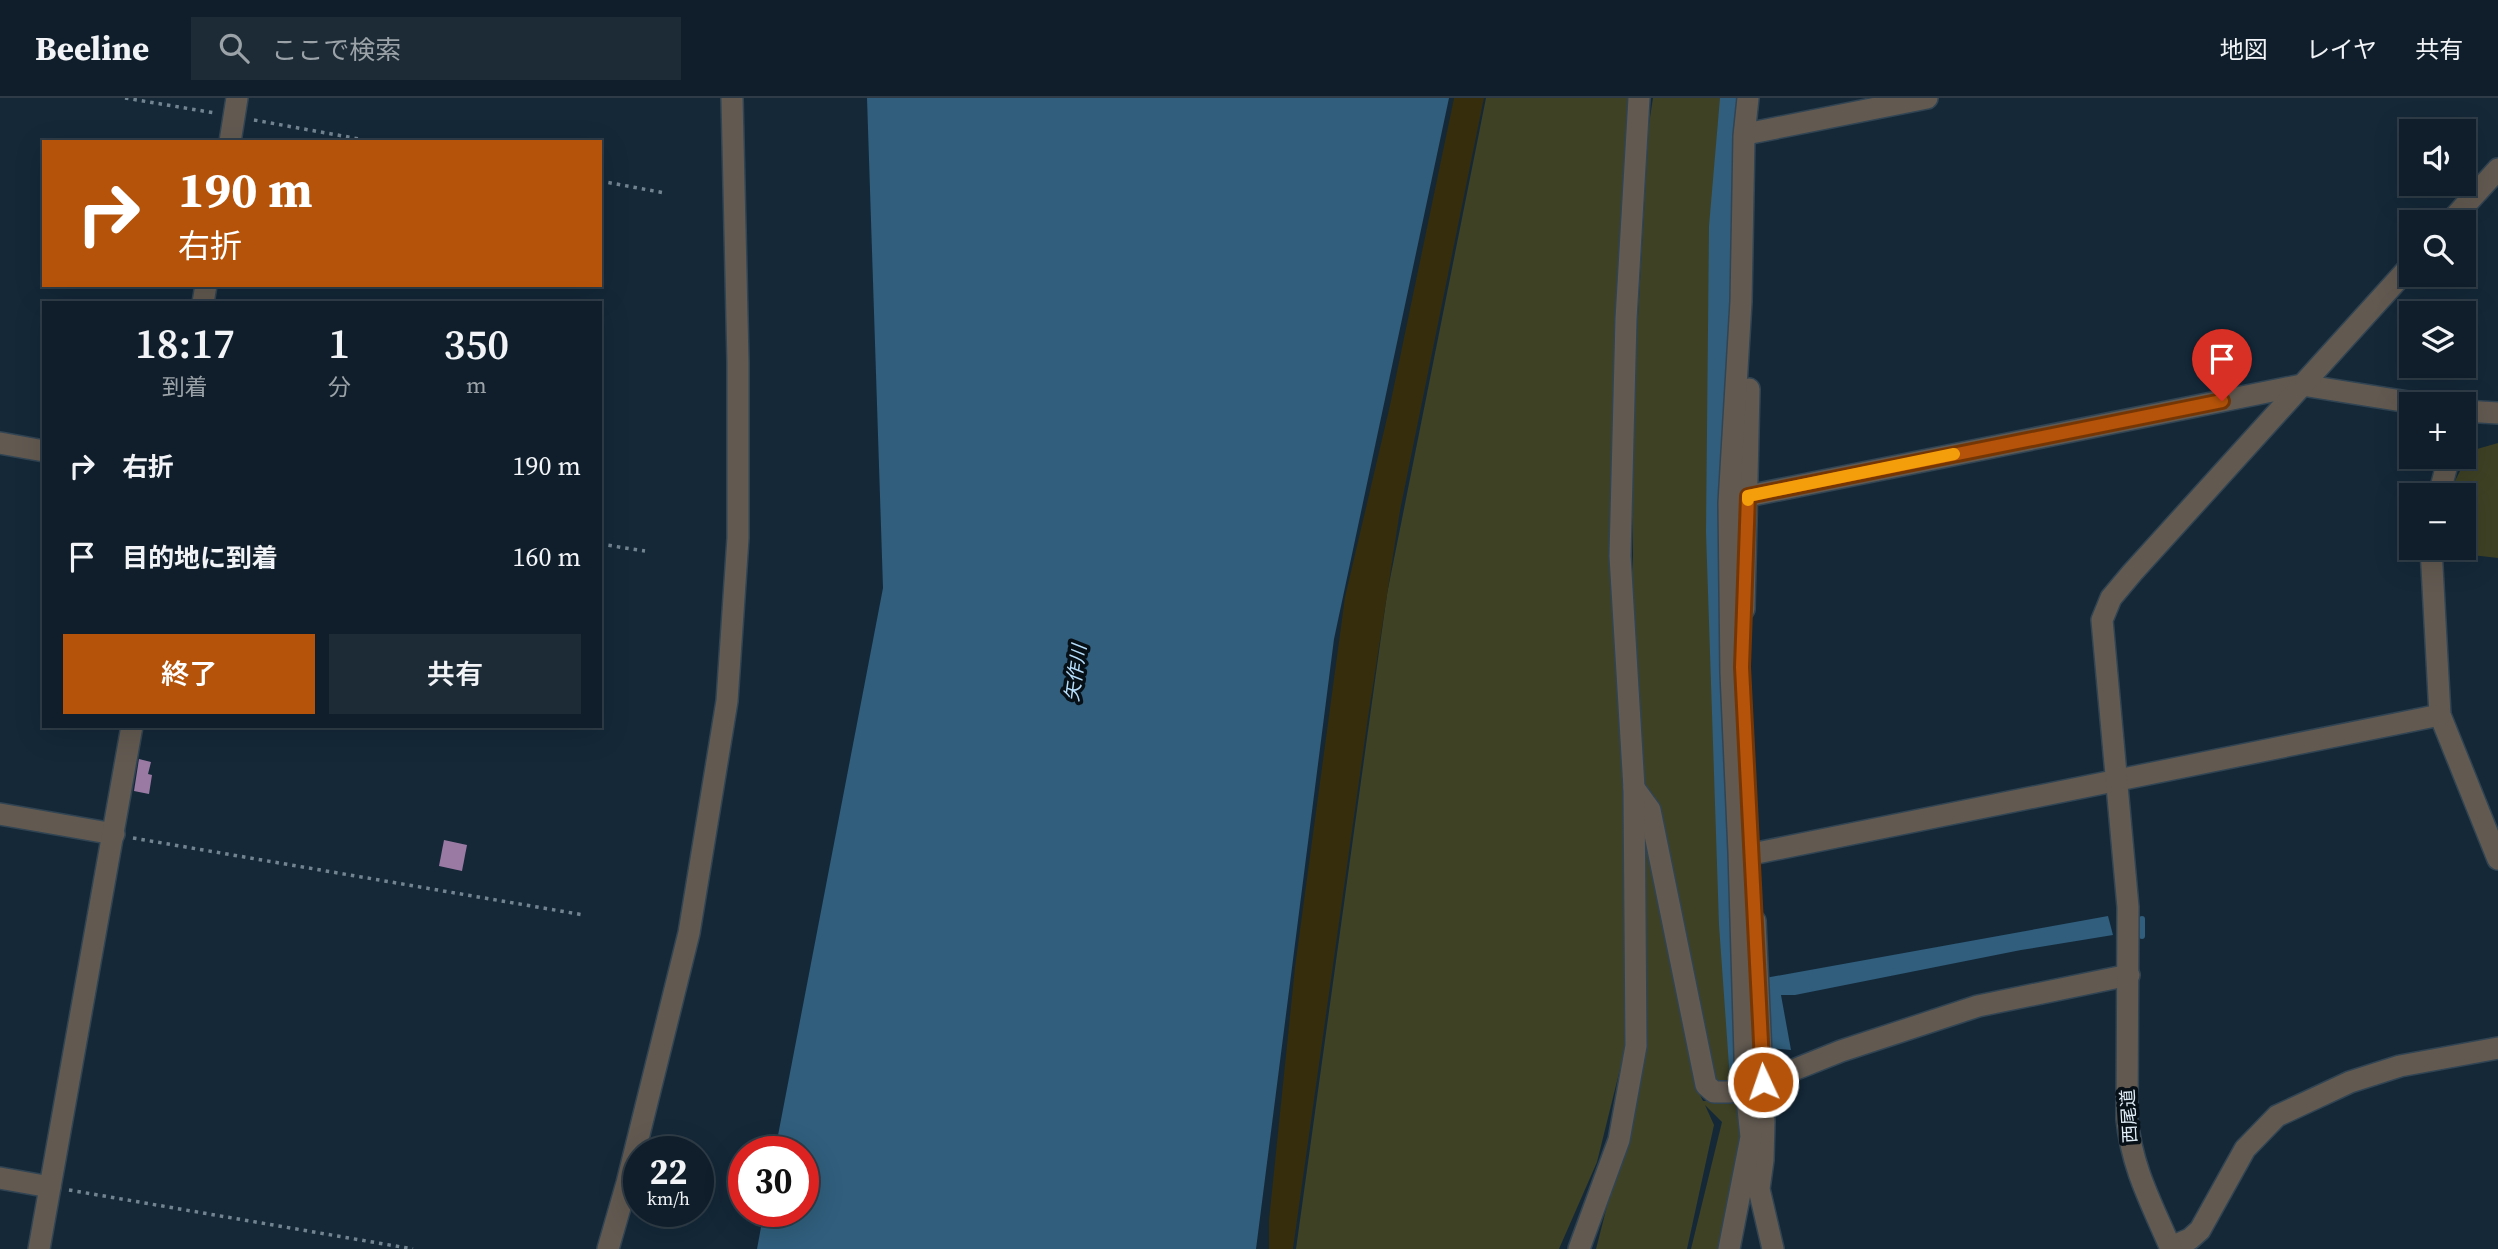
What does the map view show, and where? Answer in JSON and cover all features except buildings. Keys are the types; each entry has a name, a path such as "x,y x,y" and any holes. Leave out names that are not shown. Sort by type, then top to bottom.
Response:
{"street":[{"path":"608,1249 628,1183 690,933 727,701 738,538 738,362 732,98"},
{"path":"1579,1249 1619,1140 1636,1046 1634,788 1620,556 1626,319 1639,98"},
{"path":"1748,98 1744,136 1741,302 1729,503 1731,673 1754,1086 1764,1148 1759,1189 1773,1249"},
{"path":"1729,1249 1751,1138 1754,1086 1752,854 1742,667 1748,496 1751,133 1755,98"},
{"path":"1751,133 1927,98"},
{"path":"230,140 236,107"},
{"path":"2461,210 2498,169"},
{"name":"西尾道","path":"2171,1248 2137,1171 2130,1148 2127,1119 2128,907 2102,620 2110,598 2399,278"},
{"path":"1748,496 2302,385 2399,400"},
{"path":"2476,412 2498,413"},
{"path":"0,443 42,451"},
{"path":"2432,560 2440,715 2498,859"},
{"path":"1752,854 2440,715"},
{"path":"39,1249 132,728"},
{"path":"1634,788 1650,810 1706,1085 1714,1092 1730,1092 1754,1086 1841,1051 1978,1006 2129,975"},
{"path":"0,814 114,834"},
{"path":"2171,1248 2190,1239 2200,1230 2245,1149 2277,1115 2350,1082 2400,1066 2498,1048"},
{"path":"0,1178 50,1186"}],"path":[{"path":"125,98 236,107 368,140"},
{"path":"602,181 665,193"},
{"path":"602,544 645,551"},
{"path":"114,834 584,915"},
{"path":"50,1186 413,1249"}],"green space":[{"path":"1486,98 1633,98 1614,452 1626,1045 1597,1162 1559,1249 1296,1249 1387,594"},
{"path":"1653,98 1752,98 1742,495 1742,760 1757,1076 1718,1084 1709,1076 1665,865 1655,799 1640,778 1633,600 1633,404 1649,124"},
{"path":"2498,443 2498,558 2476,555 2476,483 2454,483 2461,469 2476,469 2476,449"},
{"path":"1646,823 1694,1083 1703,1101 1756,1101 1741,1249 1691,1249 1722,1122 1705,1105 1714,1125 1687,1249 1596,1249 1644,1062"}],"sand":[{"path":"1454,98 1484,98 1400,511 1293,1249 1269,1249 1269,1220 1295,967 1345,597 1390,405"}],"water":[{"name":"矢作川","path":"867,98 1449,98 1334,639 1256,1249 757,1249 761,1227 819,1227 819,1136 778,1136 883,588"},
{"path":"1720,98 1740,98 1727,413 1743,1081 1730,1080 1719,925 1706,532 1709,226"},
{"path":"2108,916 2113,935 2021,950 1795,995 1781,995 1791,1050 1770,1048 1765,978"}],"waterway":[{"path":"2142,919 2142,936"}],"slow traffic":[{"path":"1748,500 1748,496 1954,454"}],"route":[{"path":"1763,1082 1742,667 1748,496 2222,401"}]}
